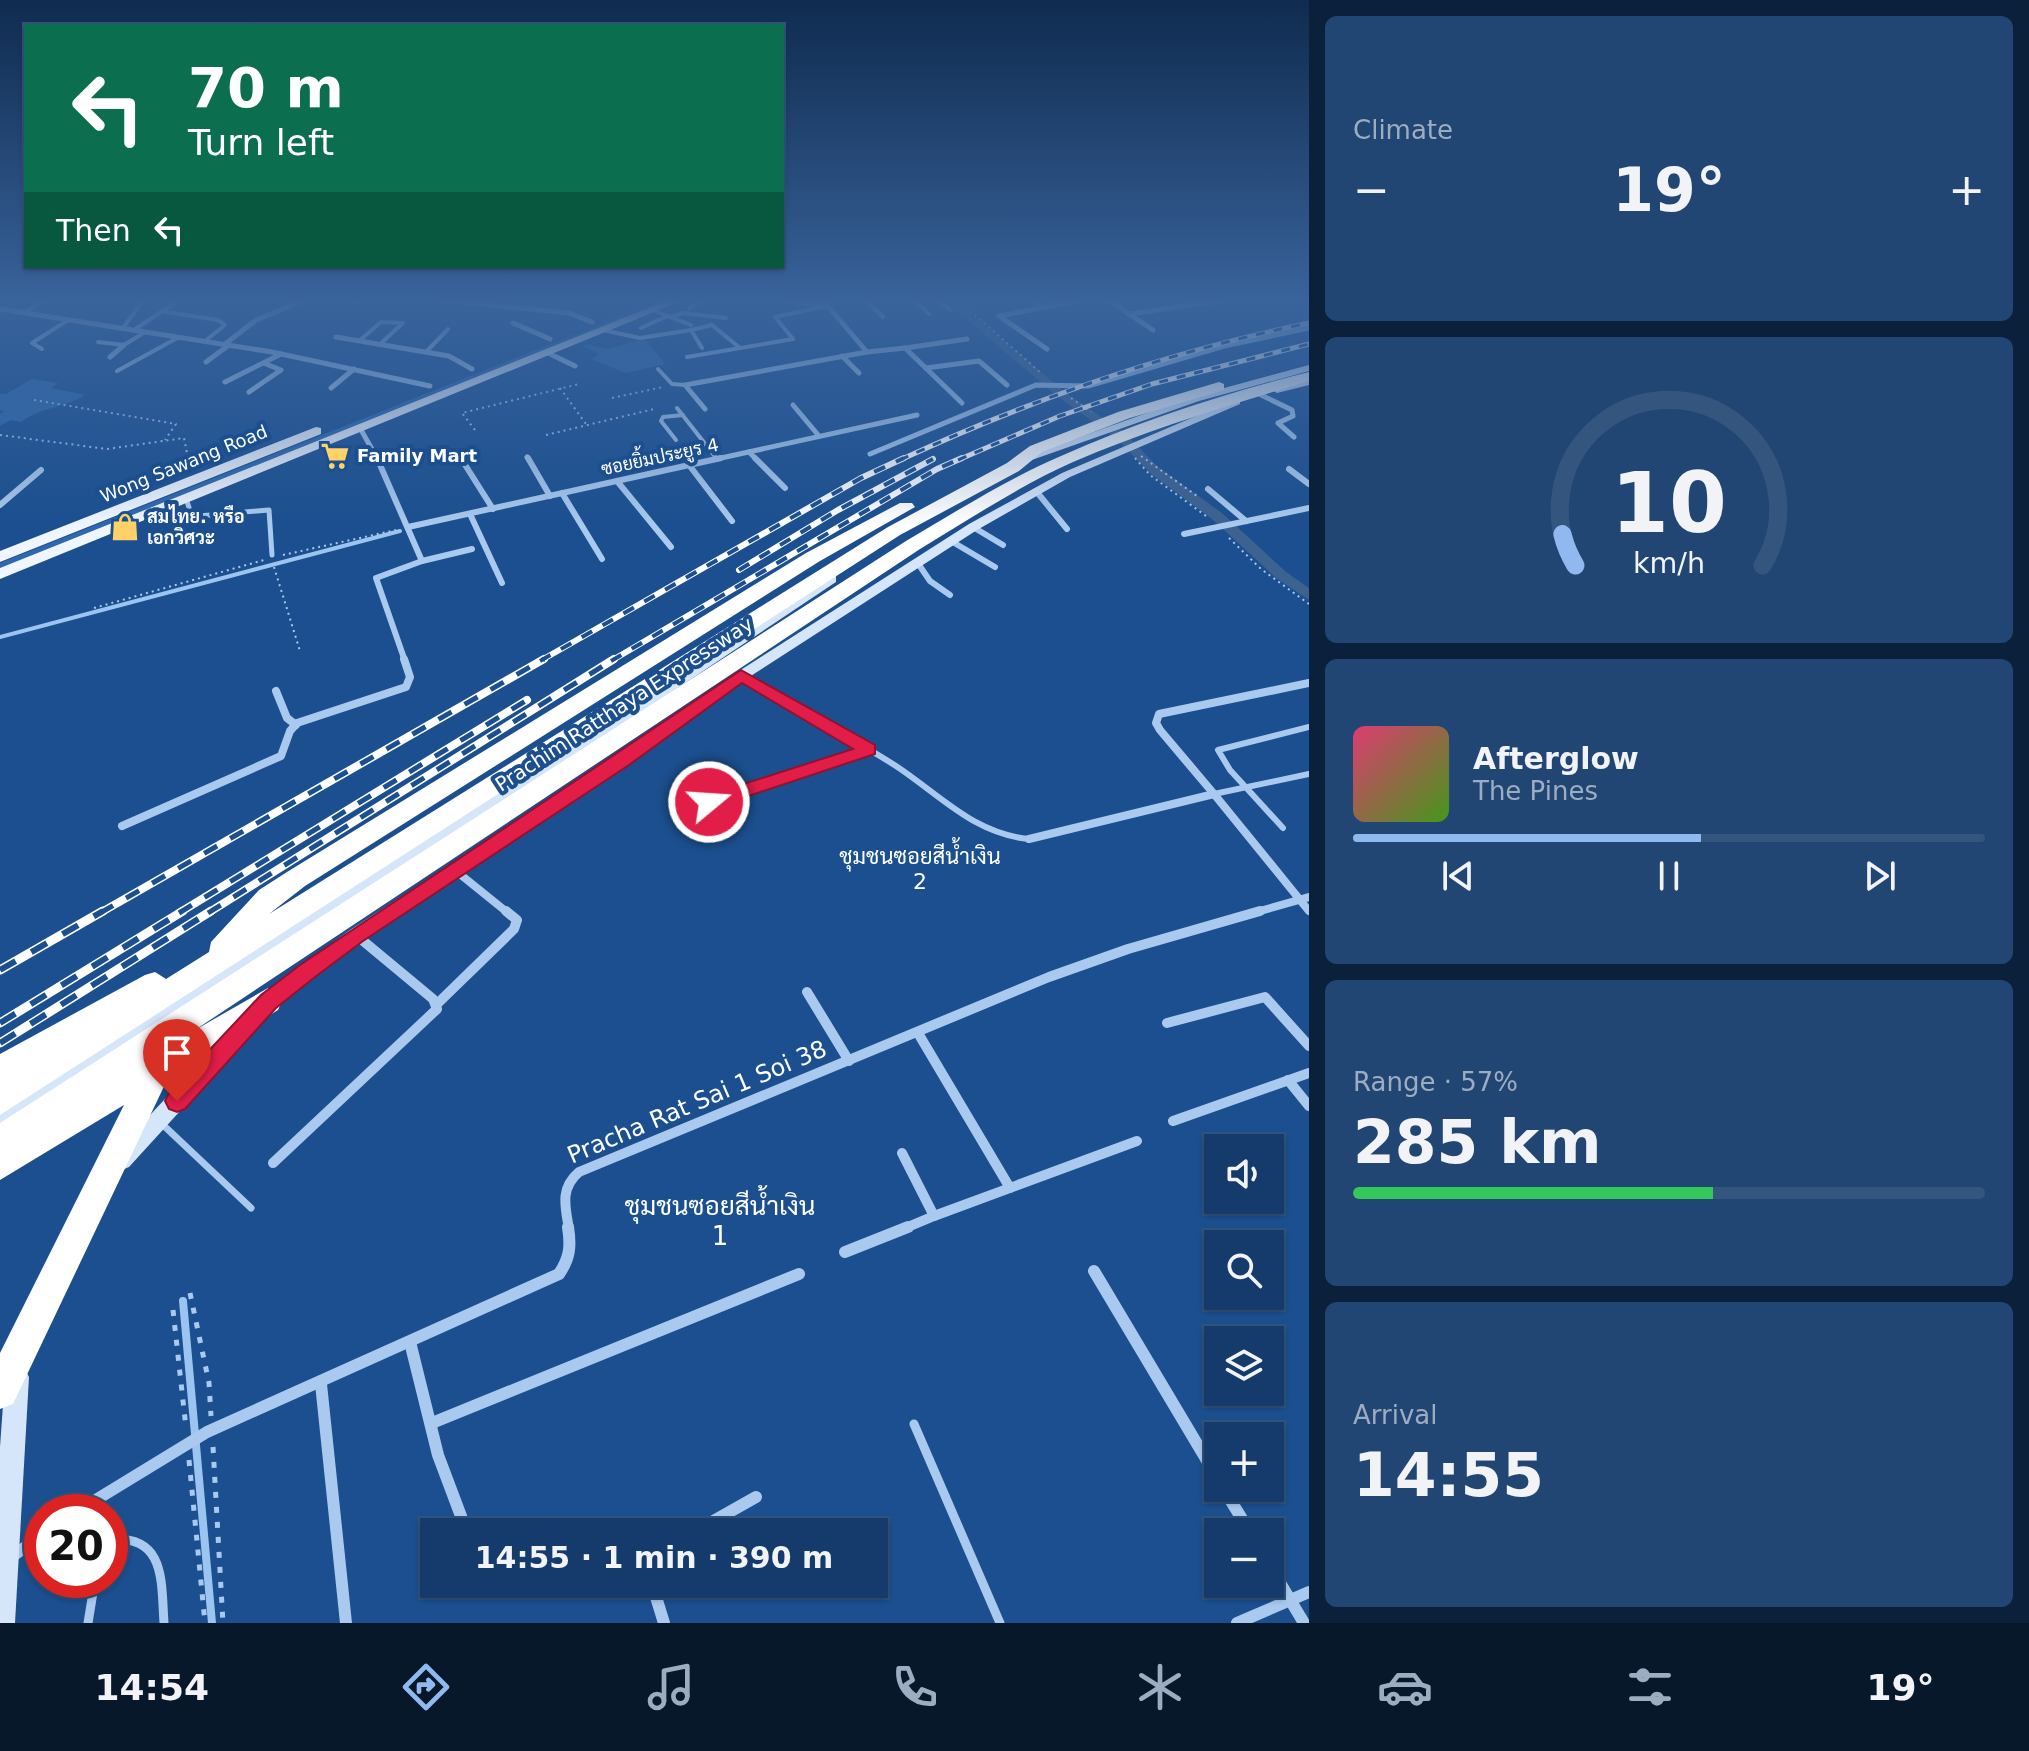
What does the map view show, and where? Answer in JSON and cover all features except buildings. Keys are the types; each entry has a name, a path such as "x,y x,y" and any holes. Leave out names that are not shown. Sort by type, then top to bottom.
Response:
{"highway":[{"name":"Prachim Ratthaya Expressway","path":"0,1100 894,531 1013,467 1036,449 1124,415 1276,375"},
{"name":"Prachim Ratthaya Expressway","path":"0,1141 913,545 1016,484 1125,435 1309,379"},
{"path":"0,1391 189,1003 214,958 268,898 830,546 941,489 1036,449"},
{"path":"0,1070 53,1037 479,813"},
{"path":"0,1164 268,1001"}],"main road":[{"name":"Wong Sawang Road","path":"0,557 458,375"},
{"name":"Wong Sawang Road","path":"0,574 483,375"},
{"path":"0,1124 45,1089 479,813 948,503 1023,460 1132,420 1280,375"},
{"path":"1,1623 18,1361 37,1289 75,1213 268,1001 356,935 456,871 741,676 973,527 1106,456 1309,379"}],"street":[{"path":"225,382 234,375"},
{"path":"249,392 274,375"},
{"path":"331,388 347,375"},
{"path":"380,375 430,386"},
{"path":"705,409 685,385 741,375"},
{"path":"933,375 962,403"},
{"path":"995,375 1007,385"},
{"path":"870,454 1036,385 1088,386 1126,375"},
{"path":"1261,395 1292,410 1293,416 1278,423 1294,437"},
{"path":"793,405 819,436"},
{"name":"ซอยยิ้มประยูร 4","path":"408,527 917,415"},
{"path":"360,428 422,561"},
{"path":"749,452 785,488"},
{"path":"527,457 550,496"},
{"path":"462,460 493,509"},
{"path":"689,465 732,521"},
{"path":"1289,469 1309,484"},
{"path":"0,505 41,470"},
{"path":"617,481 671,547"},
{"path":"1208,489 1246,521"},
{"path":"1036,491 1067,529"},
{"path":"562,493 602,559"},
{"path":"1184,534 1309,508"},
{"path":"470,514 502,583"},
{"path":"973,527 1003,545"},
{"path":"951,541 995,567"},
{"path":"122,826 281,756 296,725 409,684 410,677 375,582 382,574 472,549"},
{"path":"917,562 930,581 950,595"},
{"path":"1309,683 1159,714 1156,723 1304,898 1309,911"},
{"path":"276,691 287,718 296,725"},
{"path":"1029,839 1214,794"},
{"path":"273,1163 437,1009 437,1004 514,929 517,920 456,871"},
{"name":"Pracha Rat Sai 1 Soi 38","path":"117,1494 210,1431 321,1384 566,1267 572,1249 564,1190 570,1177 1049,977 1128,949 1304,898"},
{"path":"356,935 437,1004"},
{"path":"807,992 849,1061"},
{"path":"1167,1023 1265,997 1309,1046"},
{"path":"918,1033 1010,1188"},
{"path":"1173,1121 1309,1073"},
{"path":"1288,1080 1309,1106"},
{"path":"845,1252 1137,1141"},
{"path":"902,1153 934,1216"},
{"path":"1094,1271 1204,1456"},
{"path":"432,1423 799,1274"},
{"path":"410,1342 438,1455 462,1518"},
{"path":"321,1384 346,1623"},
{"path":"719,1518 756,1497"},
{"path":"7,1560 24,1548"},
{"path":"1284,1590 1304,1623"},
{"path":"1237,1623 1309,1592"},
{"path":"656,1598 664,1623"}],"lane":[{"path":"663,375 672,384 685,385"},
{"path":"677,408 717,459"},
{"path":"676,440 661,421 663,417 683,415"},
{"path":"186,498 191,514 199,516 269,510 273,520 269,541 272,555"},
{"path":"741,676 869,750 986,829 1002,836 1029,839"},
{"path":"1283,828 1218,750 1309,727"},
{"path":"683,810 869,750"},
{"path":"1214,794 1309,774"},
{"path":"158,1121 251,1208"},
{"path":"914,1424 1000,1623"},
{"path":"128,1539 140,1539 152,1549 159,1575 164,1623"},
{"path":"88,1623 92,1598"}],"path":[{"path":"1045,375 1069,397 1101,418"},
{"path":"475,430 462,413 579,384"},
{"path":"612,398 685,385"},
{"path":"560,388 586,425"},
{"path":"546,435 696,399"},
{"path":"34,400 176,424 165,440"},
{"path":"0,435 107,449 184,438 194,479"},
{"path":"1136,448 1141,455 1204,501"},
{"path":"1132,455 1150,475 1217,526 1261,569 1309,604"},
{"path":"94,608 317,545 408,527"},
{"path":"274,568 300,651"},
{"path":"190,1293 209,1383 223,1623"},
{"path":"173,1310 205,1623"}],"shaded area":[{"path":"474,375 482,375 0,568 0,563"},
{"path":"32,379 58,383 51,388 85,395 21,422 10,420 0,426 0,414 4,411 0,410 0,394 6,394"}],"waterway":[{"path":"1038,375 1120,435 1154,470 1217,516 1281,575 1309,595"},
{"path":"0,637 400,531"},
{"path":"183,1301 212,1623"}],"railway":[{"path":"900,460 1050,397 1117,375"},
{"path":"958,460 1060,416 1188,375"},
{"path":"540,661 861,478 904,458"},
{"path":"611,661 937,469 962,458"},
{"path":"739,570 838,510 933,459"},
{"path":"100,913 544,659"},
{"path":"208,913 614,659"},
{"path":"179,913 527,700"},
{"path":"0,970 103,911"},
{"path":"0,1023 183,911"},
{"path":"0,1043 211,911"}],"place":[{"name":"Family Mart","path":"335,456"},
{"name":"สมไทย. หรือ เอกวิศวะ","path":"125,527"}],"district":[{"name":"ชุมชนซอยสีน้ำเงิน 2","path":"920,868"},
{"name":"ชุมชนซอยสีน้ำเงิน 1","path":"720,1221"}],"route":[{"path":"177,1101 268,1001 307,971 356,935 622,760 741,676 869,750 709,802"}]}
